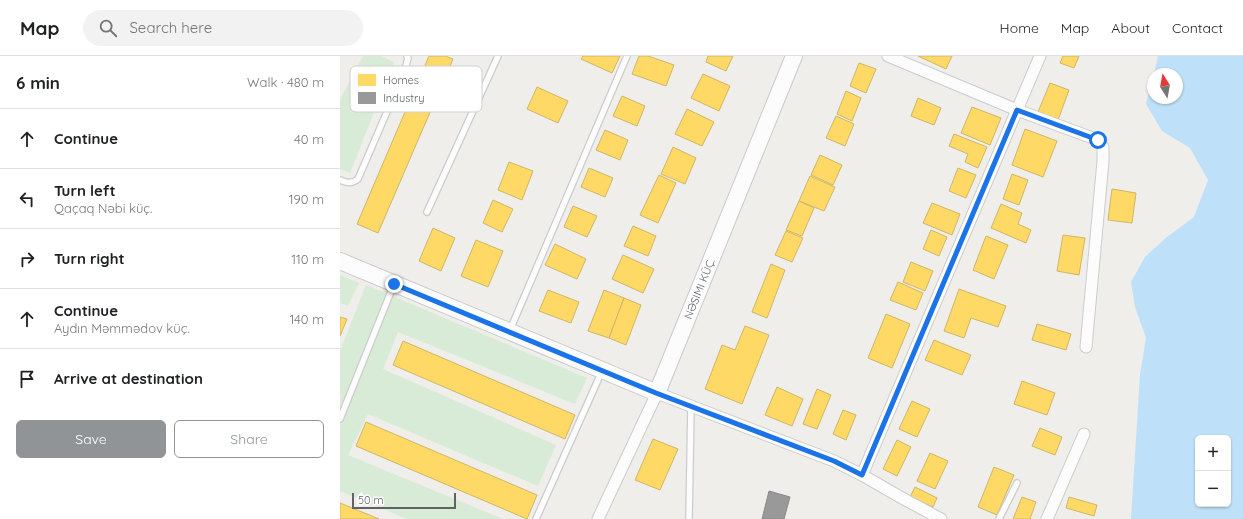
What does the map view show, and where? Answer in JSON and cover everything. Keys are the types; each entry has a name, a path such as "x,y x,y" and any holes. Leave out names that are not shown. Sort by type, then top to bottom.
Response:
{"street":[{"name":"NƏSIMI KÜÇ.","path":"598,519 656,393 794,56"},
{"path":"888,56 1017,110 1098,140 1103,147 1086,347"},
{"path":"862,475 1040,56"},
{"path":"340,261 656,393 834,461 941,519"},
{"path":"1047,519 1084,434"}],"lane":[{"path":"406,66 407,56"},
{"path":"482,91 498,56"},
{"path":"509,332 627,56"},
{"path":"340,180 346,183 354,182 358,179 387,112"},
{"path":"427,212 473,112"},
{"path":"340,419 394,284"},
{"path":"536,519 602,371"},
{"path":"689,519 691,406"},
{"path":"999,519 1017,483"}],"green space":[{"path":"363,56 381,56 394,62 392,66 358,66"},
{"path":"350,81 350,112 374,112 350,173 340,169 340,100"},
{"path":"340,275 359,283 348,306 340,303"},
{"path":"366,285 587,378 575,404 398,332 383,369 556,445 538,486 368,414 348,455 503,519 407,519 340,491 340,351"}],"water":[{"path":"1158,56 1243,56 1243,519 1131,519 1140,375 1146,338 1135,307 1131,282 1145,257 1167,237 1194,217 1208,180 1190,148 1162,131 1146,104 1147,100 1147,104 1183,104 1183,68 1155,68"}],"building: Homes":[{"path":"429,56 445,56 453,59 450,66 425,66"},
{"path":"583,56 620,56 612,73 581,59"},
{"path":"639,56 648,56 674,65 666,86 632,74"},
{"path":"708,56 733,56 726,71 706,62"},
{"path":"918,56 952,56 946,69"},
{"path":"1063,56 1079,56 1074,68 1060,63"},
{"path":"859,63 876,69 866,93 850,86"},
{"path":"703,74 730,86 719,111 691,98"},
{"path":"1050,83 1069,90 1058,120 1038,112"},
{"path":"537,87 568,101 558,123 527,109"},
{"path":"846,91 861,98 852,121 837,114"},
{"path":"622,96 645,106 637,126 613,116"},
{"path":"918,98 941,108 934,125 911,116"},
{"path":"972,107 1001,118 990,145 961,133"},
{"path":"687,109 714,122 702,146 675,134"},
{"path":"405,112 430,112 378,233 357,224"},
{"path":"836,116 854,124 845,146 826,138"},
{"path":"1025,129 1057,141 1043,177 1012,165"},
{"path":"605,130 628,140 620,160 596,150"},
{"path":"954,134 987,147 978,168 965,162 968,154 949,146"},
{"path":"673,147 696,158 685,184 661,174"},
{"path":"820,155 842,165 833,185 811,175"},
{"path":"509,162 533,171 522,200 498,190"},
{"path":"589,168 613,178 605,197 581,187"},
{"path":"958,168 976,175 966,198 949,191"},
{"path":"1012,174 1028,180 1019,205 1003,199"},
{"path":"659,175 676,183 658,223 640,215"},
{"path":"810,176 835,187 824,211 799,201"},
{"path":"1112,189 1136,193 1132,223 1108,220"},
{"path":"493,200 513,209 502,232 483,223"},
{"path":"799,201 814,208 802,236 786,230"},
{"path":"932,203 960,214 952,235 923,223"},
{"path":"1001,204 1022,213 1018,224 1031,230 1026,243 991,228"},
{"path":"573,206 597,216 587,237 564,227"},
{"path":"633,226 656,236 648,256 624,246"},
{"path":"433,228 455,238 441,271 419,261"},
{"path":"931,230 947,237 939,256 923,249"},
{"path":"786,231 803,238 792,262 775,255"},
{"path":"1063,235 1085,238 1079,275 1057,271"},
{"path":"986,236 1008,245 994,279 973,270"},
{"path":"476,240 503,251 488,287 461,276"},
{"path":"555,244 586,259 577,279 545,265"},
{"path":"623,255 654,269 643,293 612,279"},
{"path":"911,262 933,271 925,291 903,282"},
{"path":"771,264 785,270 767,318 752,312"},
{"path":"898,282 923,293 916,310 890,300"},
{"path":"959,289 1006,306 998,327 971,318 964,338 944,331"},
{"path":"548,290 579,302 571,323 539,311"},
{"path":"604,290 624,298 609,338 588,331"},
{"path":"624,298 641,305 626,345 609,338"},
{"path":"886,314 910,324 892,368 868,358"},
{"path":"340,317 347,319 340,336"},
{"path":"1037,324 1071,334 1066,350 1032,340"},
{"path":"745,326 769,335 742,404 705,389 722,345 735,350"},
{"path":"934,340 971,355 962,375 925,360"},
{"path":"403,341 575,415 565,439 393,365"},
{"path":"1022,381 1055,393 1047,415 1014,404"},
{"path":"777,387 803,399 792,426 765,415"},
{"path":"817,389 831,395 817,429 803,424"},
{"path":"912,401 930,409 917,437 899,429"},
{"path":"843,410 856,415 846,440 833,434"},
{"path":"366,422 537,495 527,519 356,446"},
{"path":"1040,428 1062,437 1055,455 1032,446"},
{"path":"653,439 678,449 660,490 635,480"},
{"path":"897,440 911,447 897,476 883,469"},
{"path":"930,453 948,461 935,489 917,481"},
{"path":"994,467 1014,475 997,515 978,507"},
{"path":"915,487 937,498 933,507 910,497"},
{"path":"1022,497 1036,502 1030,519 1013,519"},
{"path":"1069,497 1097,505 1094,516 1066,508"},
{"path":"340,503 379,519 340,519"}],"building: Industry":[{"path":"769,491 790,497 784,519 762,519"}],"route":[{"path":"394,284 656,393 834,461 862,475 1017,110 1098,140"}]}
